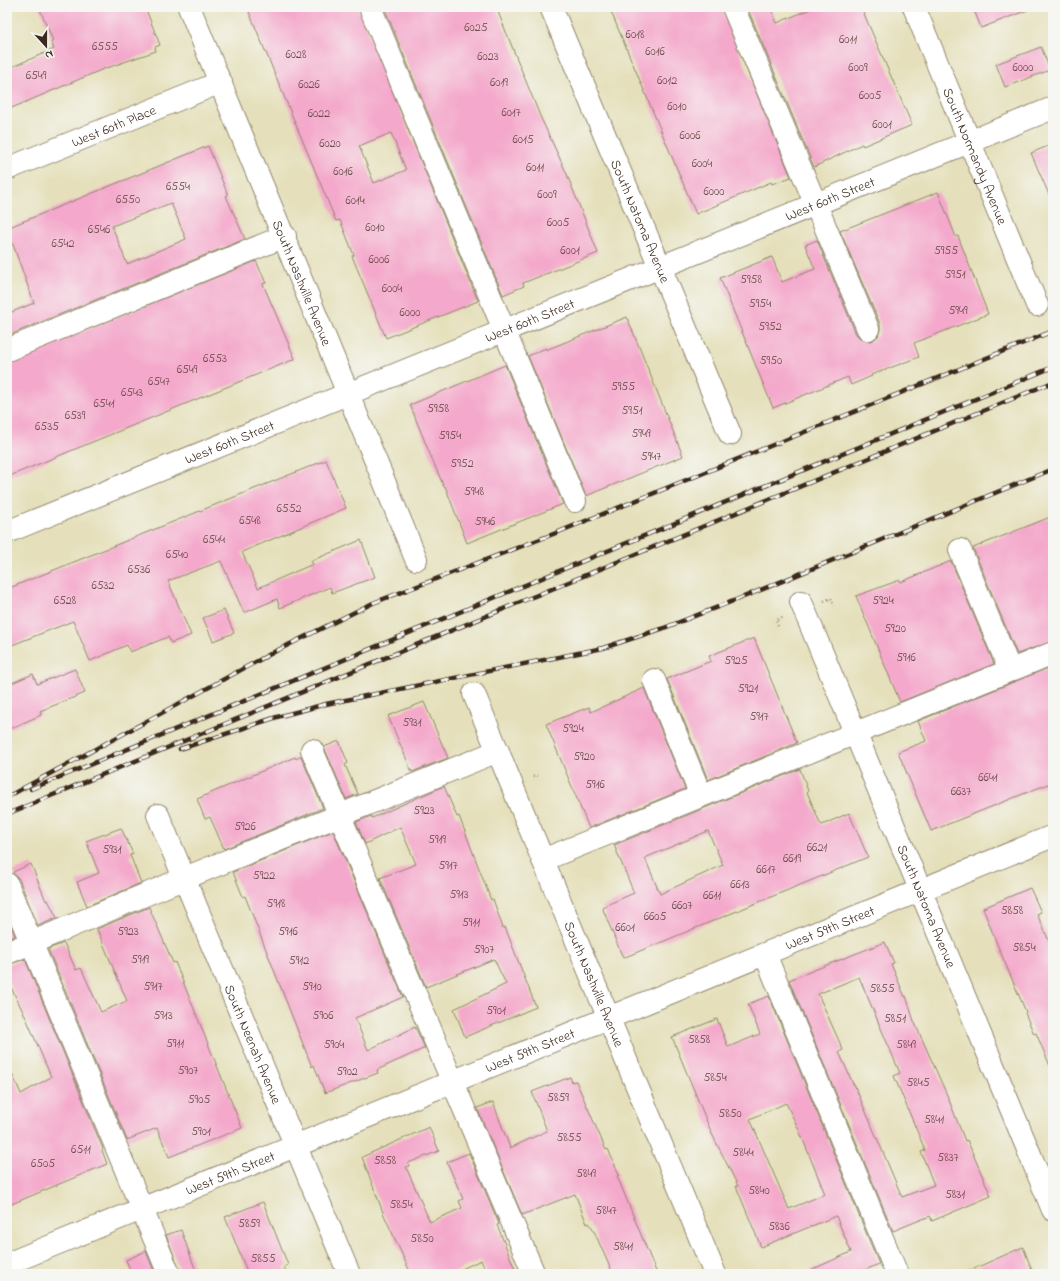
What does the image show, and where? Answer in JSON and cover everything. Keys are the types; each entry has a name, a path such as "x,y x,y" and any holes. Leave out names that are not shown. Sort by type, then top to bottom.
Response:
{"street":[{"name":"South Nashville Avenue","path":"190,7 416,559"},
{"path":"370,7 576,501"},
{"name":"South Natoma Avenue","path":"551,7 730,434"},
{"path":"733,7 868,329"},
{"name":"South Normandy Avenue","path":"914,7 1037,305"},
{"name":"West 60th Place","path":"7,169 221,82"},
{"name":"West 60th Street","path":"7,532 1053,108"},
{"path":"7,350 285,236"},
{"path":"960,550 1010,670"},
{"name":"South Natoma Avenue","path":"801,602 1053,1210"},
{"path":"543,860 1053,652"},
{"path":"654,680 701,796"},
{"name":"South Nashville Avenue","path":"474,694 716,1274"},
{"path":"312,750 454,1081 534,1274"},
{"path":"7,953 185,878 498,751"},
{"name":"South Neenah Avenue","path":"158,815 349,1274"},
{"name":"West 59th Street","path":"7,1264 1053,836"},
{"path":"7,884 169,1274"},
{"path":"765,954 898,1274"}],"building":[{"path":"39,7 145,7 160,45 155,47 156,51 101,70 7,110 7,69 54,49 51,42 53,41"},
{"path":"247,7 358,7 478,301 386,338 352,256 354,255 340,220 336,221","holes":["391,133 406,170 374,183 359,146"]},
{"path":"384,7 496,7 540,116 566,172 598,253 523,283 524,286 503,295"},
{"path":"609,7 721,7 791,177 772,184 771,182 696,214"},
{"path":"747,7 770,7 777,23 815,7 861,7 912,125 863,146 862,144 814,167"},
{"path":"973,7 1032,7 1033,8 981,28"},
{"path":"1041,47 1050,70 1005,87 996,64"},
{"path":"1053,144 1053,204 1031,153"},
{"path":"208,146 228,195 226,196 245,239 7,336 7,314 34,303 7,228","holes":["171,203 186,239 127,264 112,226"]},
{"path":"938,192 956,237 958,236 988,314 914,343 919,357 871,375 872,376 851,385 848,377 773,408 720,278 772,257 782,282 815,269 805,245 817,240 856,334 861,339 872,341 878,336 880,324 840,231"},
{"path":"256,261 266,283 263,284 295,359 7,477 7,362"},
{"path":"627,317 683,456 586,496 528,356"},
{"path":"505,365 563,504 467,543 445,486 444,487 410,405"},
{"path":"326,460 346,508 242,552 258,588 313,564 311,561 361,540 375,577 332,593 330,587 280,608 277,599 244,613 221,561 168,581 191,635 171,643 168,637 130,652 127,645 90,661 73,621 7,647 7,589"},
{"path":"1053,516 1053,641 1017,654 973,548"},
{"path":"951,561 994,664 900,702 856,596 900,580 901,582"},
{"path":"224,610 234,633 213,641 203,618"},
{"path":"754,638 797,743 708,780 667,679 711,661 709,656"},
{"path":"1053,666 1053,782 931,831 898,752 926,741 918,721"},
{"path":"75,669 85,693 40,711 41,715 7,730 7,685 33,674 37,684"},
{"path":"644,688 685,789 589,828 546,724 589,707 591,712"},
{"path":"424,702 448,758 412,772 388,716"},
{"path":"339,741 348,763 345,765 358,794 346,799 324,747"},
{"path":"301,756 323,808 224,849 210,817 205,819 197,799 295,757 296,759"},
{"path":"800,769 808,791 807,792 820,823 822,825 849,813 868,857 623,958 602,907 634,893 614,845","holes":["708,831 723,865 660,894 645,858"]},
{"path":"444,786 457,817 459,816 491,900 493,899 503,928 505,927 536,1007 465,1037 454,1009 506,984 494,959 426,987 380,878 416,864 400,827 365,844 356,822 371,816 372,818"},
{"path":"121,828 133,854 130,855 141,883 87,906 77,882 99,873 86,841"},
{"path":"333,831 403,997 355,1018 368,1050 415,1027 425,1048 377,1070 378,1073 325,1093 314,1065 312,1067 245,896 243,897 233,872"},
{"path":"31,864 46,901 48,900 57,918 38,926 19,879 13,872"},
{"path":"1030,888 1041,912 1037,914 1053,950 1053,1073 1036,1033 1034,1034 1025,1013 1026,1012 983,908"},
{"path":"149,907 173,963 175,962 242,1128 169,1157 157,1128 127,1140 48,949 64,943 76,970 81,968 101,1012 127,1001 97,929"},
{"path":"8,918 15,936 7,939 7,919"},
{"path":"885,942 894,963 891,964 905,997 906,996 914,1021 947,1095 965,1141 967,1140 991,1196 932,1221 930,1216 893,1231 789,980","holes":["859,977 900,1073 894,1076 925,1150 921,1152 934,1185 902,1197 839,1052 843,1050 818,994"]},
{"path":"25,959 103,1149 102,1150 107,1164 7,1206 7,1062 21,1094 51,1077 27,1020 7,979 7,965"},
{"path":"769,996 879,1264 856,1274 802,1274 851,1252 836,1216 761,1247 736,1186 738,1186 712,1134 672,1037 717,1019 728,1047 760,1034 748,1004","holes":["786,1103 799,1130 825,1194 789,1209 750,1119"]},
{"path":"570,1077 572,1082 576,1081 606,1150 608,1149 619,1175 617,1176 657,1274 613,1274 593,1229 589,1223 587,1224 575,1194 522,1215 477,1108 493,1102 510,1148 547,1131 532,1092"},
{"path":"429,1127 439,1151 408,1163 409,1166 406,1167 430,1222 462,1208 459,1201 463,1199 447,1162 469,1153 499,1224 497,1225 517,1274 487,1274 481,1260 451,1274 411,1274 384,1215 362,1157"},
{"path":"263,1202 288,1265 284,1267 287,1274 248,1274 225,1217"},
{"path":"181,1230 197,1274 181,1274 166,1235"},
{"path":"1023,1247 1032,1270 1023,1274 962,1274"},
{"path":"146,1251 155,1274 132,1274 126,1260"}],"railway":[{"path":"7,797 274,652 373,603 556,533 1053,331"},
{"path":"31,789 1053,367"},
{"path":"7,814 1053,382"},
{"path":"180,749 277,717 326,704 603,648 664,628 746,596 1053,469"}]}
